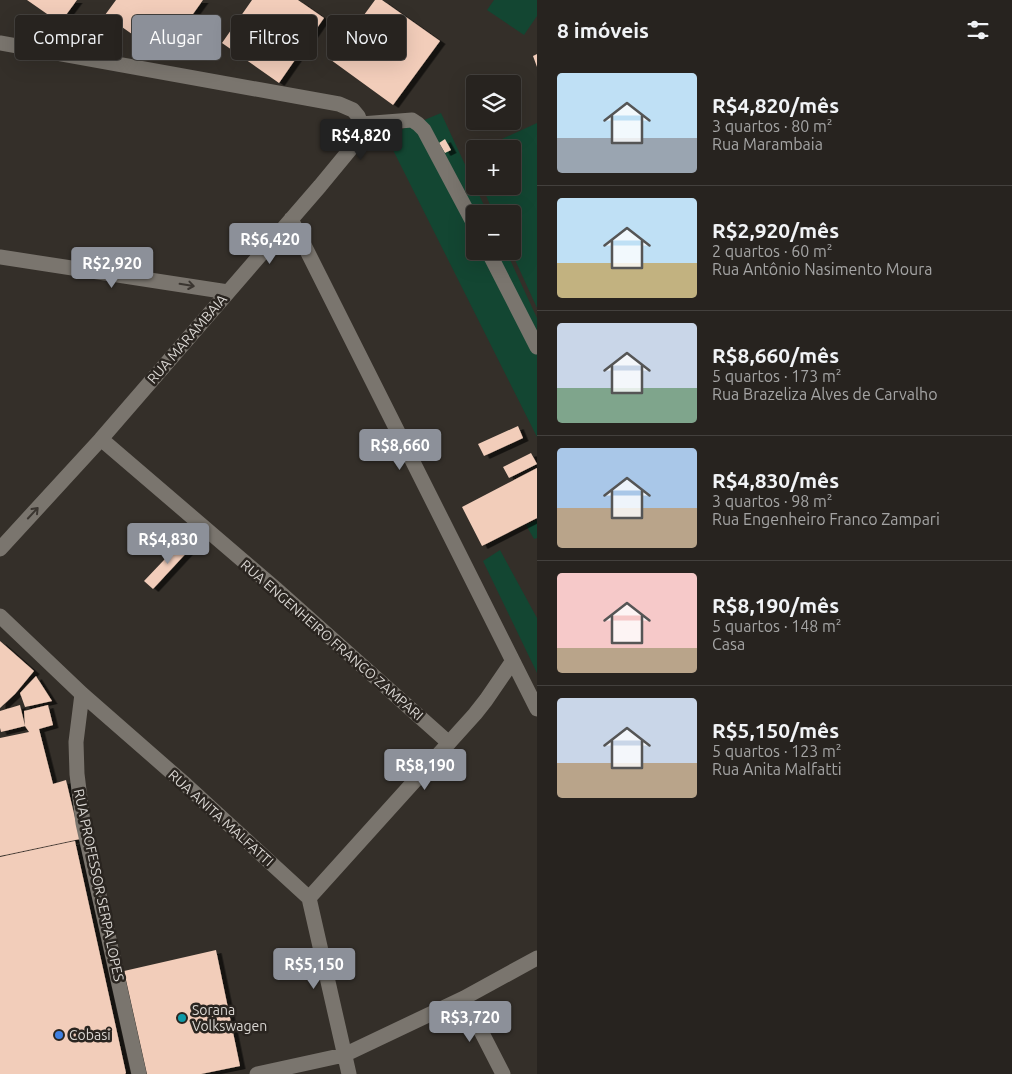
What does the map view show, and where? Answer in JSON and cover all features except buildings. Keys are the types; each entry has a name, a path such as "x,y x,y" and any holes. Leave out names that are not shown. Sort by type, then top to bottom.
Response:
{"street":[{"path":"0,43 339,104 353,110 361,124 412,120 424,130 466,209"},
{"name":"RUA MARAMBAIA","path":"0,549 101,439 291,219 353,146 360,135 361,124"},
{"path":"291,219 537,709"},
{"path":"0,257 228,292"},
{"path":"493,260 537,346"},
{"name":"RUA ENGENHEIRO FRANCO ZAMPARI","path":"101,439 276,589 448,743"},
{"name":"RUA ANITA MALFATTI","path":"0,616 82,694 186,785 309,898"},
{"path":"349,1074 309,898 486,700 512,662"},
{"name":"RUA PROFESSOR SERPA LOPES","path":"82,694 76,742 76,774 84,823 139,1074"},
{"path":"258,1074 344,1055 464,998 537,958"},
{"path":"464,998 503,1074"}],"green space":[{"path":"494,0 537,0 537,16 524,35 487,10"},
{"path":"441,113 466,167 466,195 479,195 484,205 466,205 466,260 510,260 537,318 537,437 386,136"},
{"path":"537,123 537,308 515,260 521,260 521,205 490,205 486,195 521,195 521,140 500,140"},
{"path":"537,520 537,538 534,539 526,525"},
{"path":"500,550 537,618 537,673 483,561"}],"place":[{"name":"Sorana Volkswagen","path":"182,1018"},
{"name":"Cobasi","path":"59,1035"}]}
